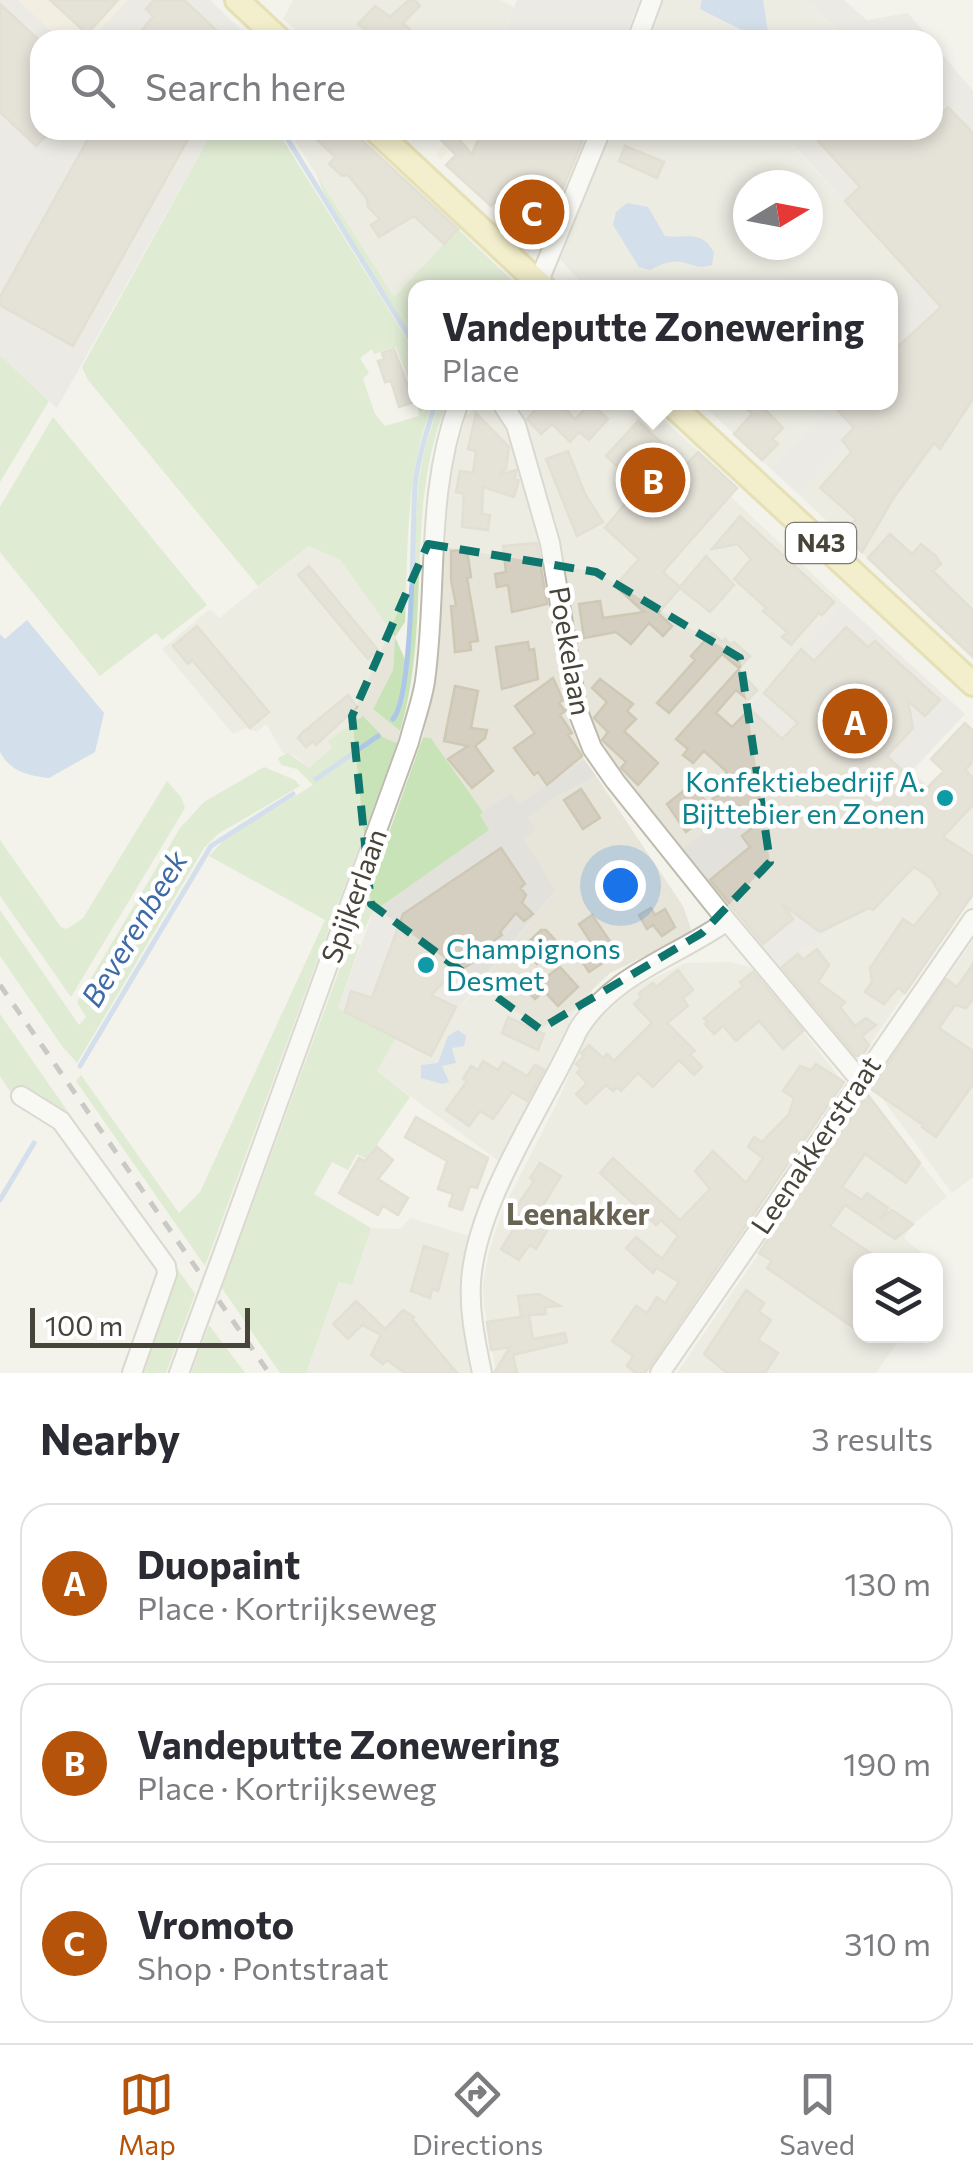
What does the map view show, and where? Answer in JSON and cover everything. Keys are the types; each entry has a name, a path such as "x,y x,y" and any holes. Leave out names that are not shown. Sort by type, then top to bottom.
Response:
{"main road":[{"path":"237,0 269,30"},
{"path":"386,140 534,280"},
{"name":"N43","path":"678,410 973,684"}],"street":[{"path":"641,30 652,0"},
{"path":"542,280 597,140"},
{"name":"Spijkerlaan","path":"179,1373 409,742 425,683 436,495 445,442 456,410"},
{"name":"Poekelaan","path":"506,410 516,424 550,544 572,681 586,735 615,782 860,1080"},
{"name":"Leenakkerstraat","path":"660,1373 973,919"},
{"path":"482,1373 470,1300 481,1229 578,1030 588,1012 616,986 727,921"},
{"path":"20,1096 61,1121 166,1266 167,1274 132,1373"}],"highlighted area":[{"path":"428,544 596,572 740,658 770,862 702,933 540,1029 371,904 352,716"}],"shaded area":[{"path":"0,0 18,0 50,30 30,30 30,140 207,140 57,408 0,355"},
{"path":"18,0 128,0 100,30 50,30"},
{"path":"128,0 210,0 242,30 100,30"},
{"path":"293,0 500,0 514,7 505,30 296,30 283,19"},
{"path":"517,0 640,0 628,30 505,30"},
{"path":"662,0 804,0 837,30 651,30"},
{"path":"804,0 844,0 867,20 908,13 922,30 838,30"},
{"path":"943,55 973,91 973,401 941,450 936,446 896,500 845,444 798,494 770,468 819,417 813,410 837,410 842,415 860,410 898,410 898,297 911,285 911,274 823,178 823,170 816,170 793,145 795,140 943,140"},
{"path":"294,140 362,140 512,280 408,280 408,320"},
{"path":"448,140 459,140 441,160 435,155"},
{"path":"459,140 533,144 575,162 548,224 547,238 540,246 535,248 491,206 510,185"},
{"path":"607,140 796,140 793,146 815,170 733,170 733,260 823,260 823,179 911,274 911,285 898,297 898,280 579,280 560,259"},
{"path":"973,401 973,656 798,494 844,444 896,499 936,445 941,450"},
{"path":"473,410 489,410 496,413 508,431 541,540 561,687 584,759 518,805 510,793 483,812 431,738 423,737 436,671 450,474 466,416"},
{"path":"519,410 653,410 737,488 730,496 843,603 707,753 727,772 721,780 744,801 683,849 611,758 590,719 557,526"},
{"path":"708,410 814,410 819,417 770,468"},
{"path":"309,546 340,560 395,637 393,670 373,709 400,731 397,743 383,737 332,748 309,769 296,756 283,753 266,724 257,732 246,728 233,734 162,649 210,609 219,618"},
{"path":"843,603 965,714 912,771 928,787 962,752 973,761 973,805 881,902 844,920 780,969 683,849 743,801 720,780 727,772 707,753"},
{"path":"584,759 596,776 528,818 536,830 523,839 556,890 461,1006 456,1007 431,1056 338,1008 373,912 488,830 479,814 510,793 519,804"},
{"path":"596,776 683,906 691,929 688,935 610,973 594,988 574,1013 500,1162 376,1071 396,1038 432,1055 456,1007 462,1006 556,890 522,839 528,818"},
{"path":"973,805 973,894 862,1056 848,1056 780,969 844,920 881,902"},
{"path":"973,940 973,1177 952,1193 873,1086"},
{"path":"730,962 753,968 844,1083 645,1373 496,1373 484,1305 489,1251 504,1207 558,1101 591,1022 609,1000 685,963"},
{"path":"866,1097 947,1197 913,1224 904,1238 922,1253 853,1253 853,1343 897,1343 876,1373 677,1373"},
{"path":"410,1218 469,1236 461,1299 473,1373 306,1373 340,1281 352,1284 371,1228 400,1229"}],"green space":[{"path":"207,140 283,140 408,341 408,379 396,347 374,354 372,349 360,358 369,373 363,379 375,414 385,426 419,416 418,410 431,410 413,483 405,622 395,637 340,560 309,546 258,586 88,380 82,367"},
{"path":"317,176 394,297 408,282 408,331 327,201"},
{"path":"458,229 512,280 410,280"},
{"path":"0,355 49,401 0,482"},
{"path":"437,410 445,410 426,483 415,649 400,731 373,709 393,670 395,637 408,666 418,484"},
{"path":"53,417 207,605 162,640 156,633 100,676 0,552 0,507"},
{"path":"363,716 383,737 397,743 205,1266 76,1081 81,1075 179,1213 200,1192 325,920 209,856 224,840 313,785 297,769 281,765 278,758 288,753 309,768 332,748 328,741"},
{"path":"423,737 431,738 483,812 480,815 489,830 373,912 364,930 355,928"},
{"path":"264,767 300,786 218,834 204,848 77,1063 0,956 0,910 79,1025 86,1017 77,1002 180,828 204,802"},
{"path":"167,781 185,808 71,997 0,896 0,840 61,927 67,929 83,918"},
{"path":"350,941 360,945 338,1008 396,1038 377,1071 410,1097 367,1159 357,1154 348,1170 332,1162 314,1194 371,1228 352,1285 339,1282 306,1373 280,1373 222,1288"},
{"path":"0,1014 195,1294 166,1373 136,1373 172,1274 45,1111 23,1111 0,1076"},
{"path":"209,1325 245,1373 191,1373"}],"water":[{"path":"702,0 763,0 768,30 742,30 700,9"},
{"path":"627,203 648,207 665,236 704,241 714,253 712,265 672,262 650,270 639,267 613,225 616,212"},
{"path":"27,620 104,713 95,752 49,778 20,771 0,752 0,634 5,639"},
{"path":"458,1030 466,1036 464,1046 452,1048 456,1063 442,1066 449,1082 421,1078 421,1065 438,1063 448,1036"}],"building":[{"path":"50,0 118,0 91,30 83,30"},
{"path":"154,0 184,0 216,30 142,30 153,16 146,9"},
{"path":"409,0 420,6 403,23 410,30 366,30 358,24 375,6 390,17"},
{"path":"0,4 30,32 30,140 42,140 36,146 0,112"},
{"path":"948,107 973,133 973,399 940,449 934,443 894,497 862,552 842,534 856,519 820,488 851,451 842,440 854,428 837,410 898,410 898,347 941,307 845,201 860,187 818,141 943,140 943,112"},
{"path":"87,140 187,140 73,346 0,305 0,297"},
{"path":"317,140 362,140 458,229 444,244 414,216 379,237 371,225 380,219 348,175 342,176 329,164 335,157"},
{"path":"441,140 460,140 472,154 478,140 583,140 548,224 529,229 497,200 491,206 446,165 456,155"},
{"path":"625,146 664,162 657,178 619,161"},
{"path":"394,349 408,386 408,404 399,407 391,381 385,382 378,361 384,359 382,353"},
{"path":"535,410 567,410 575,419 584,410 598,410 608,419 589,440 579,432 570,442 552,424 541,434 527,419"},
{"path":"748,410 766,410 783,428 772,439 778,444 762,460 734,434 752,414"},
{"path":"476,413 509,447 506,469 499,475 516,470 515,479 519,480 514,497 483,487 482,514 490,515 488,530 462,527 464,494 456,492 460,471 473,473 476,451 468,449"},
{"path":"638,421 686,465 698,452 737,488 663,572 680,587 706,556 734,585 710,612 680,588 658,613 672,626 663,636 649,623 631,644 616,632 584,638 579,604 600,601 603,618 644,612 615,586 639,559 605,528 639,487 606,456"},
{"path":"568,451 585,494 603,522 577,536 546,459"},
{"path":"740,516 834,602 791,645 782,637 787,632 734,579 751,559 737,544 712,549"},
{"path":"890,534 912,554 921,544 936,556 941,564 933,571 973,610 973,657 868,558"},
{"path":"537,543 547,604 512,612 508,585 497,587 495,574 506,572 503,546"},
{"path":"467,550 471,577 467,578 478,641 470,642 471,650 455,652 451,551"},
{"path":"309,566 378,650 368,659 298,575"},
{"path":"197,626 269,712 250,728 192,660 188,664 173,646"},
{"path":"846,627 868,647 875,641 940,700 925,716 908,701 913,728 887,756 924,791 944,771 931,759 965,723 973,731 973,761 965,770 973,778 973,805 943,837 973,856 973,894 905,993 898,988 884,1004 865,992 872,982 870,968 903,919 914,926 940,894 931,878 914,867 873,910 869,908 820,932 782,904 793,919 763,944 710,880 750,847 742,836 755,826 739,806 720,821 712,812 686,832 667,804 692,784 707,803 729,787 720,780 727,772 704,751 693,763 683,755 688,749 676,739 738,670 757,690 748,700 736,690 716,713 732,727 750,709 782,739 798,723 764,693 801,649 814,661"},
{"path":"712,633 722,642 734,642 750,656 739,668 722,654 669,713 657,703 695,660 691,656"},
{"path":"528,642 529,650 534,649 538,679 502,689 496,647"},
{"path":"553,678 563,700 559,703 565,711 560,715 582,756 547,785 538,772 534,775 514,748 535,733 515,706"},
{"path":"600,679 633,704 627,711 636,719 624,731 658,763 638,785 621,768 626,762 602,740 608,732 594,718 607,702 592,688"},
{"path":"455,686 478,691 471,728 487,730 485,738 475,746 493,771 472,788 448,759 468,746 444,741"},
{"path":"348,695 357,707 316,745 313,741 306,747 298,738 302,733"},
{"path":"581,789 600,818 583,829 564,800"},
{"name":"Champignons Desmet","path":"501,848 525,884 520,888 526,895 522,903 533,914 524,921 516,913 500,932 502,935 487,946 490,951 447,979 431,995 456,1007 431,1056 345,1012 351,991 372,998 403,914"},
{"path":"651,908 655,915 665,909 675,927 662,936 653,925 647,929 639,915"},
{"path":"592,915 618,953 589,972 577,954 592,944 579,924"},
{"path":"546,930 558,943 537,964 522,948"},
{"path":"817,949 829,965 818,982 845,1002 840,1007 855,1026 866,1018 876,1025 862,1036 869,1045 862,1056 856,1056 782,967 798,954 803,960"},
{"path":"973,964 973,999 966,1008 955,1005 939,1028 973,1051 973,1084 936,1137 871,1089 946,979 957,987"},
{"path":"560,967 578,987 558,1006 544,991 535,999 527,991"},
{"path":"678,970 693,990 683,998 688,1006 667,1023 695,1051 690,1054 702,1067 694,1075 679,1060 653,1087 638,1073 621,1091 606,1085 586,1104 576,1094 587,1083 577,1073 581,1068 576,1064 584,1056 581,1053 589,1045 603,1058 607,1054 614,1061 652,1023 634,1004 641,998 639,993 653,983 656,987"},
{"path":"753,972 803,1031 783,1049 759,1021 736,1041 723,1026 714,1034 705,1024 708,1022 704,1018 743,986 740,982"},
{"path":"508,1017 544,1034 538,1050 502,1033"},
{"path":"483,1061 498,1070 503,1062 527,1076 535,1065 544,1070 527,1101 512,1092 493,1119 480,1111 469,1126 446,1110 467,1081 463,1079 471,1066 478,1070"},
{"path":"816,1064 844,1082 645,1373 636,1373 627,1366 633,1356 612,1341 636,1306 647,1313 657,1297 665,1303 679,1282 658,1265 653,1273 626,1248 636,1237 662,1259 678,1236 661,1220 656,1225 600,1173 613,1158 680,1220 710,1189 695,1171 713,1151 746,1183 763,1158 748,1147 754,1137 762,1142 789,1114 794,1098 783,1091 800,1066 811,1070"},
{"path":"867,1094 920,1163 906,1183 865,1154 842,1187 862,1200 867,1193 888,1208 880,1220 892,1210 913,1224 895,1239 845,1205 830,1226 870,1253 853,1253 853,1327 767,1268 772,1261 759,1253"},
{"path":"416,1117 488,1158 477,1188 470,1186 462,1210 449,1206 453,1194 438,1189 447,1161 405,1137"},
{"path":"377,1147 393,1160 378,1179 408,1198 398,1215 383,1206 378,1215 339,1193 359,1158 365,1161"},
{"path":"540,1163 561,1176 542,1207 556,1216 536,1249 531,1245 519,1260 501,1249 521,1217 513,1212 534,1181 530,1178"},
{"path":"424,1246 448,1254 438,1291 432,1289 430,1298 411,1291"},
{"path":"746,1290 764,1303 759,1312 771,1320 758,1340 778,1353 765,1373 727,1373 704,1354"},
{"path":"539,1294 560,1306 545,1307 546,1314 529,1315 533,1339 565,1333 567,1342 513,1355 517,1373 494,1373 510,1347 491,1350 487,1322 525,1316 521,1316 518,1296"},
{"path":"356,1301 385,1329 403,1310 414,1317 457,1373 405,1373 387,1360 383,1364 371,1355 381,1335 362,1325 348,1339 333,1324"}],"waterway":[{"name":"Beverenbeek","path":"288,140 408,335"},
{"name":"Beverenbeek","path":"393,719 405,678 416,475 434,410"},
{"name":"Beverenbeek","path":"316,779 378,736"},
{"name":"Beverenbeek","path":"80,1066 211,846 293,794"},
{"name":"Beverenbeek","path":"0,1200 34,1143"}],"railway":[{"path":"0,985 269,1373"}],"place":[{"name":"Vromoto","path":"532,212"},
{"name":"Vandeputte Zonewering","path":"653,480"},
{"name":"Duopaint","path":"855,721"},
{"name":"Konfektiebedrijf A. Bijttebier en Zonen","path":"945,798"},
{"name":"Champignons Desmet","path":"426,965"}],"district":[{"name":"Leenakker","path":"578,1215"}]}
